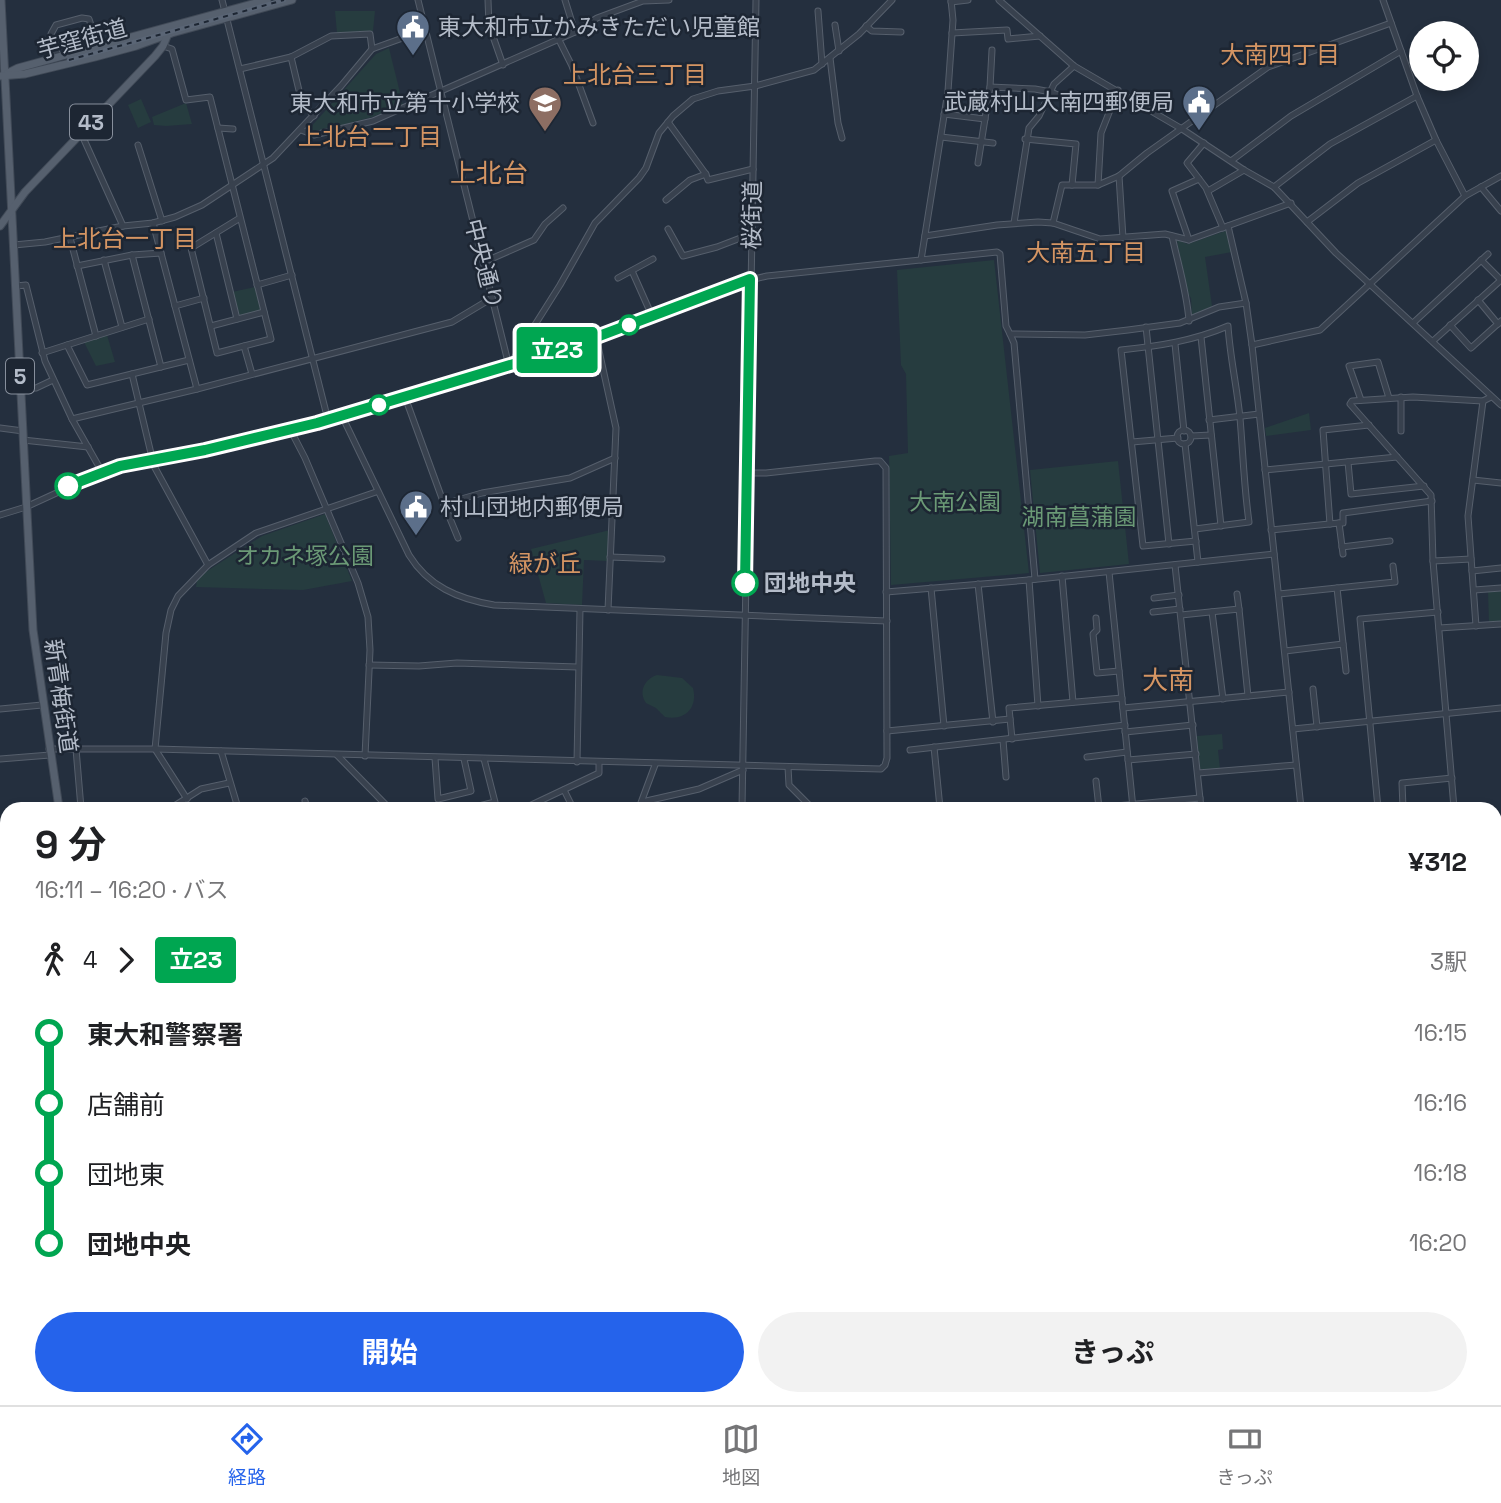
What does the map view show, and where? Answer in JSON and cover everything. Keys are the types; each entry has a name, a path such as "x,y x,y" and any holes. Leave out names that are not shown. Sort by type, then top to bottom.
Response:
{"main road":[{"name":"新青梅街道","path":"1,0 4,141 7,175 11,185 33,630 58,802"},
{"name":"芋窪街道","path":"226,15 267,0"},
{"name":"芋窪街道","path":"3,76 18,68 98,46 292,0"},
{"name":"芋窪街道","path":"3,76 25,75 136,46 167,31"},
{"name":"43","path":"0,226 27,190 163,46 167,31"},
{"path":"11,185 27,190"}],"street":[{"path":"222,0 328,420"},
{"name":"中央通り","path":"418,0 509,366"},
{"path":"488,0 489,25 503,65"},
{"path":"565,0 575,32"},
{"path":"301,130 314,135 373,121 559,40 597,18 643,1 669,0"},
{"name":"桜街道","path":"742,802 756,0"},
{"path":"509,366 595,223 646,169 659,133 668,122 693,99 807,72 822,64 892,0"},
{"path":"921,260 948,91 951,1 968,0"},
{"path":"999,0 1074,65 1182,128 1274,187 1336,253 1491,397 1500,401"},
{"path":"1383,0 1417,96 1465,196"},
{"path":"818,11 822,64"},
{"path":"70,62 58,57 51,34 53,27 82,18 91,21 98,46"},
{"path":"1053,223 1062,185 1098,184 1119,176 1268,67 1391,23"},
{"path":"835,25 839,51"},
{"path":"866,26 872,31 901,32"},
{"path":"14,245 153,223 202,205 264,165 314,116 372,48 425,30"},
{"path":"952,33 1007,30 1008,39 1040,36"},
{"path":"54,42 94,31"},
{"path":"240,69 291,57 331,36 370,34 372,48"},
{"path":"559,40 593,123"},
{"path":"163,46 172,48 186,100 210,97 271,339 218,353 191,248 240,218"},
{"path":"978,163 990,88 992,50"},
{"path":"1231,161 1291,116 1401,51"},
{"path":"291,57 302,103 314,116"},
{"path":"831,58 842,138"},
{"path":"1014,223 1025,139 1029,128 1039,116 1058,79 1074,65"},
{"path":"990,88 1051,92 1083,106"},
{"path":"1098,184 1101,133 1118,90"},
{"path":"1274,187 1330,144 1417,96"},
{"path":"944,114 985,119"},
{"path":"668,122 708,180 753,169"},
{"path":"218,128 233,129"},
{"path":"81,133 123,226"},
{"path":"941,137 993,143"},
{"path":"1025,139 1076,144 1072,185"},
{"path":"1307,222 1358,183 1436,140"},
{"path":"1204,142 1187,163 1208,191 1226,227 1246,303 1300,802"},
{"path":"138,145 162,221"},
{"path":"1208,191 1244,170"},
{"path":"666,200 690,180 706,174"},
{"path":"1119,176 1123,238"},
{"path":"1252,345 1320,330 1465,196 1501,176"},
{"path":"1189,240 1171,191 1199,179"},
{"path":"1481,187 1501,211"},
{"path":"925,236 1014,223 1053,223 1100,239 1165,234 1189,240 1291,203"},
{"path":"484,262 534,240 545,224 563,208"},
{"path":"153,223 197,389"},
{"path":"668,229 682,256 751,234"},
{"path":"216,233 237,319"},
{"path":"1172,236 1183,290 1188,298 1189,321"},
{"path":"70,238 96,336"},
{"path":"78,266 132,255 161,253"},
{"path":"0,515 26,507 102,472 328,420 509,366 596,337 750,279 998,253 1006,326 1014,343 1032,579 1038,706"},
{"path":"1413,323 1488,254"},
{"path":"132,255 162,367"},
{"path":"618,278 653,259"},
{"path":"104,260 122,327"},
{"path":"1433,341 1501,280 1481,260"},
{"path":"632,271 652,316"},
{"path":"257,285 292,275"},
{"path":"16,286 26,285 42,353 72,419 102,472"},
{"path":"175,306 204,298"},
{"path":"72,419 452,322 492,298"},
{"path":"1450,325 1471,348 1499,323 1478,300"},
{"path":"1010,334 1085,335 1146,327 1189,321 1219,307 1246,303"},
{"path":"211,326 264,312"},
{"path":"42,353 149,318"},
{"path":"1195,529 1248,522 1242,478 1240,416 1231,366 1228,326 1175,344 1121,350 1143,546 1196,541"},
{"path":"1146,327 1169,544"},
{"path":"596,337 616,428 608,610"},
{"path":"1201,337 1221,526"},
{"path":"1175,344 1184,431"},
{"path":"66,345 87,385 189,360"},
{"path":"244,346 252,374"},
{"path":"1361,400 1349,366 1378,362 1389,398"},
{"path":"132,374 154,466 208,565"},
{"path":"20,389 36,388 53,380"},
{"path":"405,397 458,538"},
{"path":"1454,802 1433,561 1431,495 1350,404 1361,400 1401,397 1483,401 1491,397"},
{"path":"1401,397 1401,431"},
{"path":"1476,626 1468,516 1483,401"},
{"path":"1209,420 1259,414"},
{"path":"342,416 376,492 415,566 435,584 452,594 494,605 887,621"},
{"path":"1330,524 1323,430 1369,425"},
{"path":"0,428 88,447"},
{"path":"290,429 361,592 368,617 365,756"},
{"path":"1184,431 1188,431 1191,436"},
{"path":"1178,438 1180,432 1184,431"},
{"path":"1191,436 1211,435"},
{"path":"1185,444 1191,436"},
{"path":"1132,442 1178,438 1185,444 1198,562"},
{"path":"1265,470 1397,457"},
{"path":"444,503 482,493 570,478 615,458"},
{"path":"0,759 76,749 155,749 743,768 881,769 886,762 887,731 886,468 875,461 747,473"},
{"path":"1348,462 1351,494 1423,486"},
{"path":"1473,480 1501,483"},
{"path":"187,799 155,749 166,633 171,610 181,590 208,565 256,533 376,492"},
{"path":"1271,530 1343,523 1343,513 1432,501"},
{"path":"1339,523 1342,551 1390,541"},
{"path":"886,592 1274,554"},
{"path":"610,557 662,559"},
{"path":"1433,561 1471,559"},
{"path":"1175,565 1200,802"},
{"path":"1279,594 1395,582 1393,566"},
{"path":"1472,571 1501,568"},
{"path":"1109,572 1133,802"},
{"path":"1062,576 1073,702"},
{"path":"978,584 993,722"},
{"path":"931,588 944,726"},
{"path":"1336,588 1346,671"},
{"path":"1474,590 1501,588"},
{"path":"1237,594 1248,696"},
{"path":"1154,598 1179,595"},
{"path":"577,762 580,609"},
{"path":"1153,612 1239,609"},
{"path":"1378,802 1360,619 1438,611"},
{"path":"1212,612 1223,699"},
{"path":"1096,618 1097,631 1093,634 1097,673 1119,671"},
{"path":"1439,628 1501,624"},
{"path":"1285,651 1343,645"},
{"path":"369,665 419,666 457,663 578,667"},
{"path":"1313,689 1317,727"},
{"path":"1123,708 1289,692"},
{"path":"1012,739 1009,708 1122,698"},
{"path":"0,709 42,705"},
{"path":"1293,729 1501,708"},
{"path":"887,731 1010,719"},
{"path":"910,750 1125,729 1193,726"},
{"path":"1003,740 1006,777"},
{"path":"934,747 939,802"},
{"path":"76,749 80,802"},
{"path":"221,751 236,802"},
{"path":"1087,757 1127,752"},
{"path":"1128,760 1196,754"},
{"path":"337,755 383,802"},
{"path":"435,758 438,799 471,791"},
{"path":"464,759 472,802"},
{"path":"484,759 495,802"},
{"path":"544,802 599,773 599,763"},
{"path":"641,802 655,765"},
{"path":"1198,773 1296,765"},
{"path":"788,767 789,785 805,802"},
{"path":"651,802 699,789 743,768"},
{"path":"1403,802 1402,783 1452,778"},
{"path":"1096,781 1097,802"},
{"path":"182,802 201,789 229,783"},
{"path":"564,790 570,802"},
{"path":"1166,802 1200,798"}],"green space":[{"path":"335,11 375,11 373,31 337,33"},
{"path":"389,48 403,105 372,117 313,133 309,129 376,54"},
{"path":"141,99 151,122 138,128 128,105"},
{"path":"186,103 192,124 154,125 152,117"},
{"path":"1228,230 1232,252 1205,257 1212,306 1192,317 1191,298 1184,289 1177,240 1188,244"},
{"name":"大南公園","path":"994,260 1029,573 891,585 889,456 908,453 906,374 901,365 897,270"},
{"path":"255,287 261,311 238,316 232,292"},
{"path":"107,335 115,362 96,366 84,342"},
{"path":"1309,413 1311,430 1266,436 1265,428"},
{"name":"湖南菖蒲園","path":"1118,461 1129,564 1040,573 1030,470"},
{"name":"オカネ塚公園","path":"325,514 352,581 303,590 196,587 197,580 204,573 262,536"},
{"path":"610,530 607,561 584,560 582,605 546,603 531,549"},
{"path":"1501,591 1501,623 1489,624 1488,592"},
{"path":"657,675 682,678 693,688 694,702 688,712 679,717 665,717 646,703 644,686 649,679"},
{"path":"1222,734 1223,749 1218,750 1220,769 1200,771 1197,736"}],"railway":[{"path":"69,60 284,0"}],"bus line":[{"name":"立23","path":"68,486 120,466 205,450 360,411 570,347 750,279 745,583"}],"place":[{"name":"東大和市立かみきただい児童館","path":"413,57"},
{"name":"武蔵村山大南四郵便局","path":"1199,132"},
{"name":"東大和市立第十小学校","path":"545,133"},
{"name":"村山団地内郵便局","path":"416,537"},
{"name":"団地中央","path":"745,583"}],"district":[{"name":"大南四丁目","path":"1280,54"},
{"name":"上北台三丁目","path":"635,74"},
{"name":"上北台二丁目","path":"370,136"},
{"name":"上北台","path":"489,173"},
{"name":"上北台一丁目","path":"125,238"},
{"name":"大南五丁目","path":"1086,252"},
{"name":"緑が丘","path":"545,563"},
{"name":"大南","path":"1168,680"}]}
